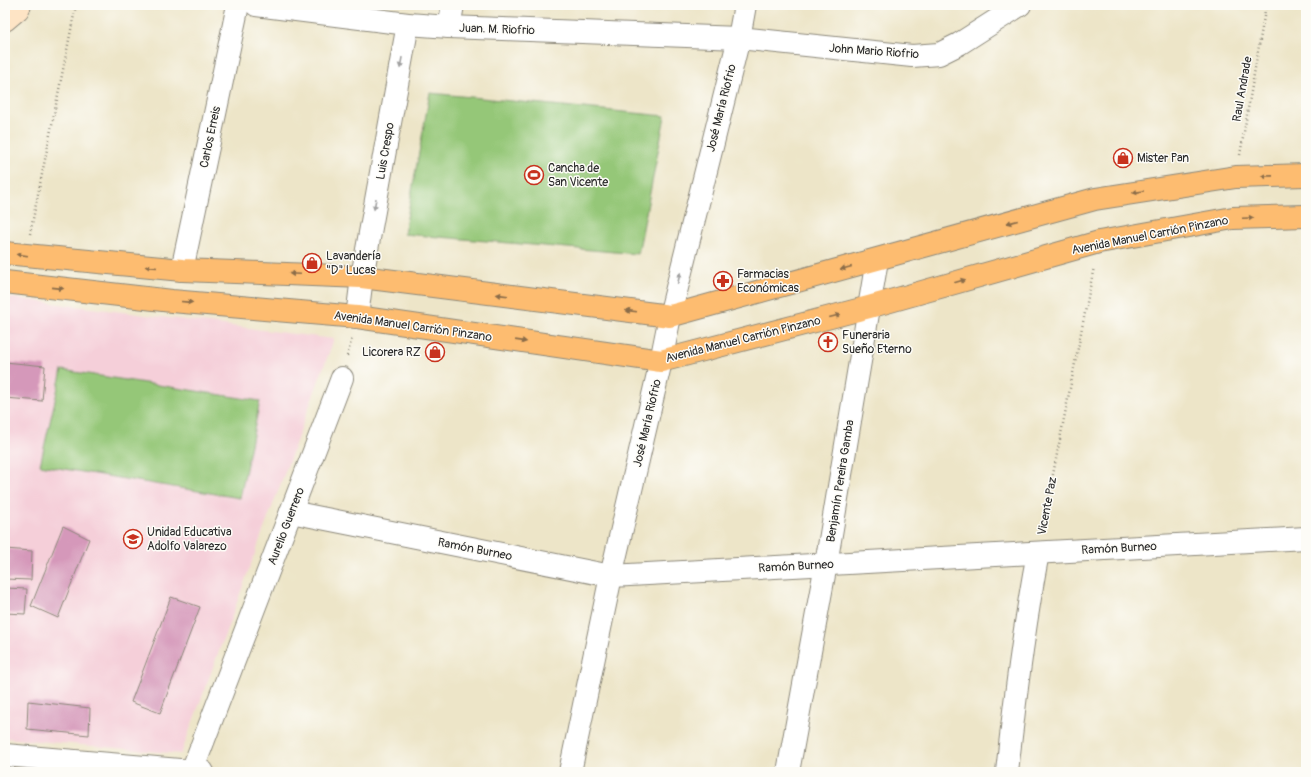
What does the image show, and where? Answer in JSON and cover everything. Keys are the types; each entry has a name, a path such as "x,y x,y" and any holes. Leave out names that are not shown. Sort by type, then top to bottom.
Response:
{"main road":[{"path":"5,20 18,9 20,5"},
{"path":"16,254 182,270 362,277 670,316 1095,200 1236,177 1306,175"},
{"name":"Avenida Manuel Carrión Pinzano","path":"5,282 172,301 357,317 661,361 869,307 1099,242 1233,218 1306,216"}],"street":[{"name":"Carlos Erreis","path":"182,270 238,5"},
{"name":"Juan. M. Riofrio","path":"256,5 408,24 450,27 739,38"},
{"path":"450,27 453,5"},
{"name":"José María Riofrio","path":"570,772 610,576 661,361 670,316 739,38 745,5"},
{"name":"John Mario Riofrio","path":"739,38 912,56 939,54 959,44 1020,5"},
{"name":"Luis Crespo","path":"362,277 408,24"},
{"name":"Benjamín Pereira Gamba","path":"788,772 826,564 877,260"},
{"path":"357,317 362,277"},
{"name":"Aurelio Guerrero","path":"198,772 291,512 342,378"},
{"name":"Ramón Burneo","path":"291,512 610,576 1306,538"},
{"path":"1007,772 1028,602 1038,553"},
{"path":"5,755 198,772"}],"path":[{"path":"16,254 76,5"},
{"name":"Raul Andrade","path":"1236,177 1266,5"},
{"name":"Vicente Paz","path":"1038,553 1099,242"},
{"path":"342,378 357,317"}],"shaded area":[{"name":"Unidad Educativa Adolfo Valarezo","path":"5,297 334,339 181,754 5,738"}],"green space":[{"name":"Cancha de San Vicente","path":"430,93 665,116 638,254 404,234"},
{"path":"62,370 260,401 240,498 40,465"}],"building":[{"path":"5,362 45,366 42,401 5,398"},
{"path":"63,526 89,539 58,618 31,606"},
{"path":"5,549 32,551 31,580 5,579"},
{"path":"5,588 27,589 25,614 5,613"},
{"path":"171,597 200,607 160,713 131,702"},
{"path":"28,701 90,708 89,735 27,729"}],"place":[{"name":"Mister Pan","path":"1123,158"},
{"name":"Cancha de San Vicente","path":"534,175"},
{"name":"Lavandería \"D\" Lucas","path":"312,263"},
{"name":"Farmacias Económicas","path":"723,281"},
{"name":"Funeraria Sueño Eterno","path":"828,342"},
{"name":"Licorera RZ","path":"435,352"},
{"name":"Unidad Educativa Adolfo Valarezo","path":"133,539"}]}
